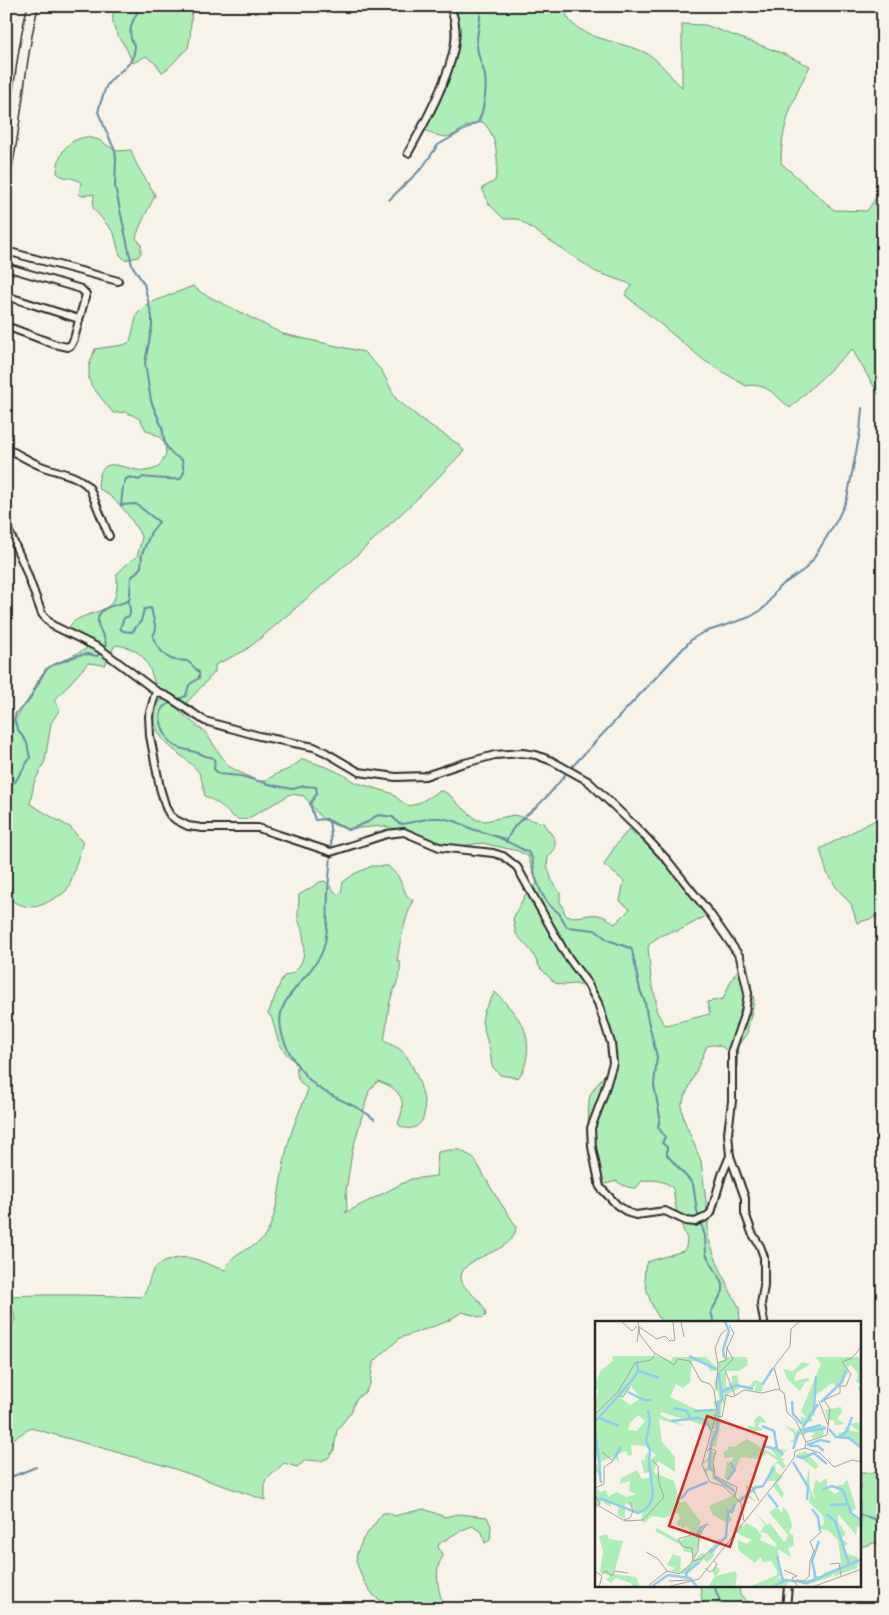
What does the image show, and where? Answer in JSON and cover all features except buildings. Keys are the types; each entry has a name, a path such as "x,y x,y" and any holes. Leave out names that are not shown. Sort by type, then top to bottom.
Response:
{"street":[{"path":"6,171 15,126 26,33 33,6"},
{"path":"408,152 424,125 453,52 456,25 450,6"},
{"path":"6,251 118,282"},
{"path":"6,267 84,290 86,296 74,339 71,345 67,347 6,326"},
{"path":"6,296 79,318"},
{"path":"6,448 34,463 86,484 90,489 109,536"},
{"path":"6,525 24,565 42,614 47,621 99,648 156,691 206,721 259,736 314,748 325,752 352,768 369,774 396,777 419,777 480,758 510,753 536,755 552,761 588,781 641,832 668,861 711,915 740,958 748,993 745,1012 732,1050 732,1101 728,1133 730,1156 745,1198 745,1213 764,1257 764,1286 761,1304 764,1321"},
{"path":"156,691 149,716 150,736 160,788 170,815 188,826 202,828 258,828 331,852 387,834 404,832 439,846 503,856 517,867 565,953 587,983 598,1003 611,1043 613,1062 591,1128 592,1147 600,1186 618,1205 629,1213 636,1215 665,1211 686,1221 695,1222 711,1213 722,1175 730,1156"},
{"path":"786,1609 788,1588"}],"green space":[{"path":"118,6 192,6 188,48 169,68 162,72 146,56 133,63 113,23 114,12"},
{"path":"445,6 565,6 567,17 584,32 646,53 656,60 682,87 682,24 705,25 779,52 810,66 789,113 783,137 781,163 834,210 867,211 883,187 883,402 852,349 790,408 765,388 753,385 746,386 705,361 625,295 632,286 628,283 596,272 518,219 504,219 489,204 482,188 495,181 497,166 494,142 483,122 465,127 455,134 444,137 425,130 451,56 451,23"},
{"path":"87,137 99,140 116,151 131,150 155,195 136,238 141,244 141,253 138,257 125,260 120,255 114,233 93,208 94,194 82,196 79,194 81,183 79,181 63,177 57,173 59,160 69,144 80,138"},
{"path":"193,286 202,293 283,334 364,352 382,371 396,399 421,419 458,444 464,451 420,496 354,558 256,642 244,651 215,665 215,672 179,711 205,732 228,766 257,781 265,781 289,769 303,759 329,768 354,782 391,793 407,806 420,802 440,791 453,798 477,820 485,821 514,815 543,823 555,839 555,849 548,857 547,865 552,881 560,893 560,901 566,916 596,915 608,919 615,924 630,909 620,901 624,881 604,865 615,846 629,829 694,890 712,913 678,931 672,931 651,942 648,947 651,979 656,1000 656,1010 666,1025 710,1014 707,1002 723,999 735,974 747,963 754,1001 747,1033 738,1046 737,1067 729,1053 722,1047 718,1045 707,1046 681,1106 684,1120 701,1161 708,1217 708,1237 729,1289 739,1307 740,1321 661,1321 654,1310 646,1284 645,1268 647,1262 683,1251 686,1247 687,1239 677,1214 673,1189 670,1186 654,1180 642,1181 636,1188 628,1187 616,1181 606,1184 601,1181 598,1160 588,1126 589,1099 614,1055 600,999 594,989 575,984 563,985 555,983 540,968 532,952 516,934 513,919 528,890 537,884 528,856 518,851 482,843 441,849 425,845 396,829 382,826 349,829 337,826 322,819 304,796 291,794 247,819 235,818 219,804 205,796 199,772 163,740 155,721 156,710 162,697 158,694 146,661 134,650 115,645 105,665 88,663 54,701 60,709 51,723 45,761 34,783 30,804 71,828 83,843 73,876 66,891 35,907 24,906 6,898 6,729 10,727 30,697 41,675 51,666 86,649 86,643 67,634 69,627 80,618 102,610 113,601 116,595 117,574 137,557 142,538 124,510 98,488 102,469 113,465 135,470 150,470 159,467 166,454 165,444 160,437 146,430 140,419 126,412 113,413 91,385 89,378 89,366 95,349 123,345 130,342 137,314 147,304"},
{"path":"883,816 883,915 857,923 851,904 827,873 820,849"},
{"path":"372,866 388,866 398,876 407,896 413,900 405,922 400,945 397,961 400,962 400,972 390,1001 384,1041 400,1049 408,1059 422,1089 425,1111 423,1119 416,1127 407,1128 400,1126 398,1123 402,1102 397,1092 378,1081 369,1091 352,1152 346,1191 347,1210 345,1213 411,1179 436,1176 438,1152 460,1150 474,1158 516,1226 514,1235 508,1243 470,1263 464,1269 461,1277 465,1287 482,1304 486,1315 483,1318 462,1312 446,1322 400,1338 373,1363 370,1384 366,1391 356,1399 351,1412 337,1430 334,1450 328,1458 321,1461 306,1460 297,1467 284,1463 265,1481 265,1500 166,1466 31,1428 6,1443 6,1331 12,1328 15,1319 10,1296 76,1295 141,1297 146,1291 154,1270 163,1262 186,1258 199,1260 226,1270 228,1263 233,1258 265,1236 275,1210 289,1141 308,1089 299,1081 297,1063 282,1048 271,1016 268,1014 284,976 297,970 303,958 304,944 302,928 298,917 299,895 325,881 338,895 341,893 343,882 354,874"},
{"path":"495,992 518,1018 527,1038 526,1060 522,1073 518,1078 500,1075 492,1066 482,1022 484,1011"},
{"path":"883,1470 883,1545 874,1543 862,1546 862,1473 874,1473"},
{"path":"424,1509 445,1517 458,1514 487,1517 491,1526 490,1540 485,1543 482,1532 472,1526 439,1544 438,1547 442,1558 439,1563 437,1576 445,1609 394,1609 374,1596 363,1580 356,1561 357,1553 363,1539 383,1513 390,1513 394,1516"},
{"path":"700,1588 739,1588 740,1595 757,1609 703,1609"}],"waterway":[{"path":"141,6 130,31 135,47 134,54 128,64 107,85 98,112 115,151 115,186 132,265 144,284 152,317 145,363 151,401 162,427 165,444 172,454 182,460 184,472 180,479 143,477 139,480 130,477 126,479 123,486 121,505 136,504 159,522 151,532 142,554 141,567 131,578 130,614 124,618 120,628 123,631 132,632 141,621 144,609 151,608 156,629 153,637 156,644 165,655 172,659 187,661 199,672 199,678 189,685 186,696 176,700"},
{"path":"389,200 422,168 438,145 478,122 486,87 485,76 477,49 480,6"},
{"path":"569,770 692,639 702,633 750,617 760,611 766,606 778,588 805,569 812,561 837,520 847,499 860,432 862,408"},
{"path":"105,649 105,641 98,623 99,614 106,608 129,600"},
{"path":"6,787 15,782 30,758 27,743 17,728 14,719 16,713 28,702 46,669 79,655 97,656 102,652"},
{"path":"172,702 163,707 160,714 161,723 170,742 180,748 213,758 215,762 214,769 219,774 241,776 293,789 304,786 316,787 317,793 310,804 315,820 326,819 348,830 368,822 379,815 393,817 398,823 403,824 440,818 455,821 472,829 498,837 528,852 532,858 535,876 542,894 550,906 559,913 567,927 595,930 608,940 632,950 657,1057 654,1085 660,1117 658,1127 665,1137 662,1143 667,1147 667,1155 693,1184 697,1211 705,1236 706,1254 723,1284 723,1291 711,1312 714,1321"},
{"path":"506,842 515,825 544,800 565,775"},
{"path":"329,821 331,848 325,943 317,961 286,1000 281,1013 280,1023 285,1043 301,1071 322,1090 360,1109 374,1119"},
{"path":"6,1479 36,1467"},
{"path":"862,1516 879,1520 883,1539"},
{"path":"715,1588 723,1609"}]}
